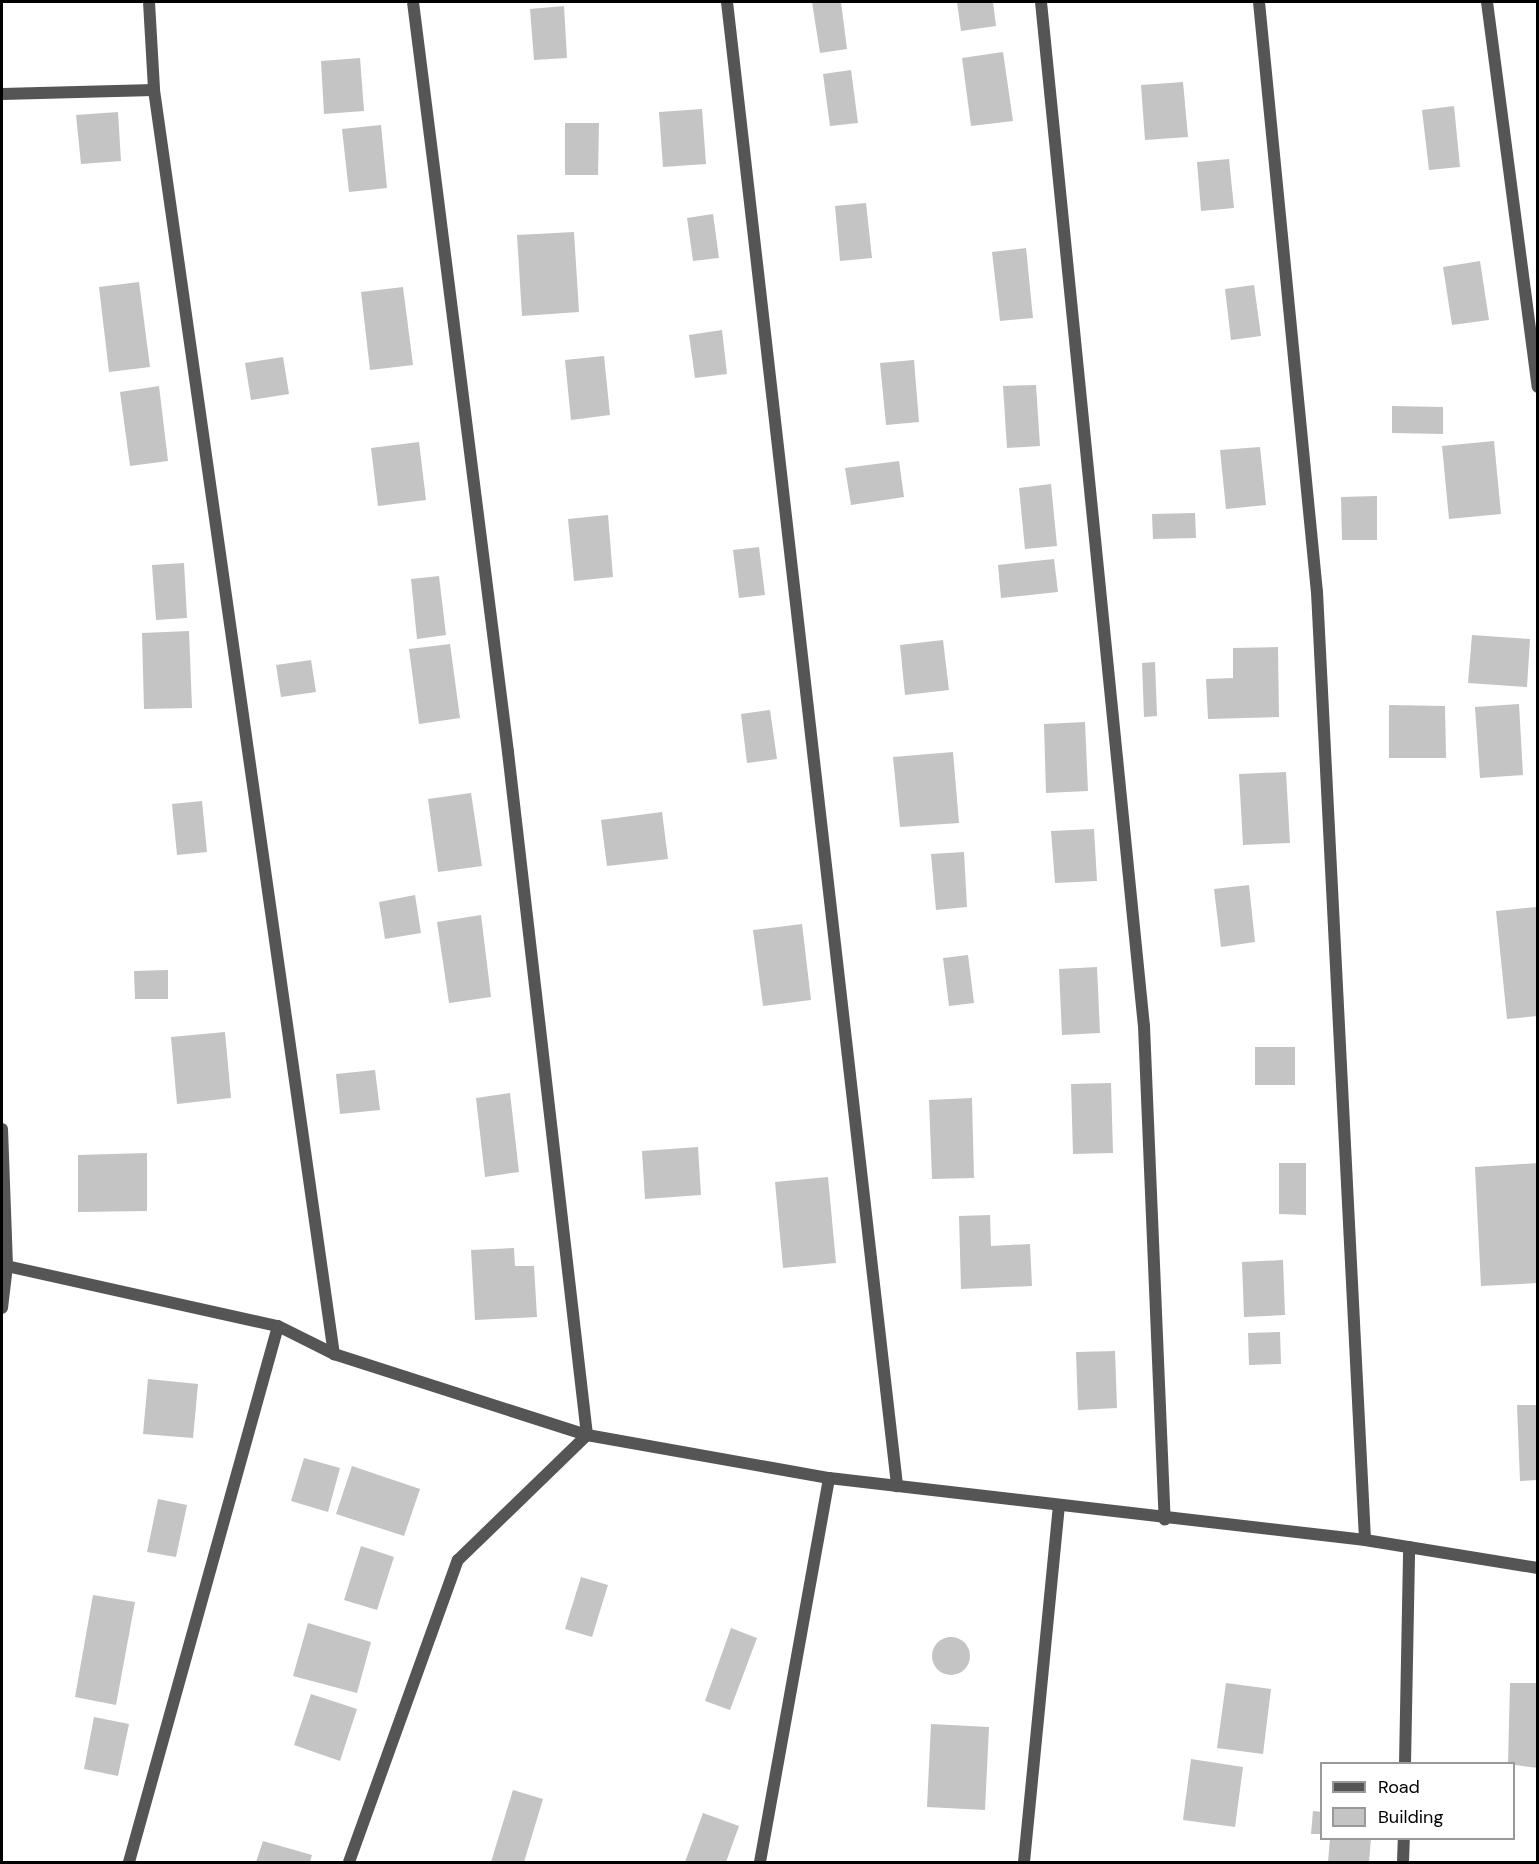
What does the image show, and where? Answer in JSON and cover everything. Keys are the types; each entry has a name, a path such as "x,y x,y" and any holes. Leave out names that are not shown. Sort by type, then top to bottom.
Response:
{"street":[{"path":"149,2 154,90 334,1354"},
{"path":"413,2 508,752 587,1435"},
{"path":"727,2 897,1486"},
{"path":"1041,2 1144,1026 1165,1520"},
{"path":"1259,2 1317,592 1365,1540"},
{"path":"1487,2 1538,387"},
{"path":"2,94 154,90"},
{"path":"2,1129 4,1265 2,1308"},
{"path":"4,1265 278,1326 334,1354 587,1435 830,1478 1059,1508 1365,1540 1538,1568"},
{"path":"129,1863 278,1326"},
{"path":"349,1863 458,1560 587,1435"},
{"path":"760,1863 830,1478"},
{"path":"1024,1863 1059,1508"},
{"path":"1405,1762 1409,1547"},
{"path":"1403,1863 1404,1840"}],"building":[{"path":"812,2 841,2 847,49 820,53"},
{"path":"957,2 993,2 996,26 961,31"},
{"path":"564,6 567,58 534,60 530,9"},
{"path":"1003,52 1013,121 971,126 962,58"},
{"path":"360,58 364,111 324,114 321,61"},
{"path":"851,70 858,123 830,126 823,74"},
{"path":"1183,82 1188,137 1145,140 1141,85"},
{"path":"1454,106 1460,167 1429,170 1422,110"},
{"path":"702,109 706,164 663,167 659,112"},
{"path":"118,112 121,161 81,164 76,115"},
{"path":"565,123 599,123 598,175 565,175"},
{"path":"381,125 387,188 349,192 342,129"},
{"path":"1229,159 1234,208 1201,211 1197,162"},
{"path":"866,203 872,258 840,261 835,206"},
{"path":"713,214 719,258 693,261 687,218"},
{"path":"574,232 579,312 522,316 517,235"},
{"path":"1026,248 1033,318 1000,321 992,252"},
{"path":"1480,261 1489,320 1452,325 1443,267"},
{"path":"139,282 150,367 109,372 99,287"},
{"path":"1254,285 1261,336 1231,340 1225,289"},
{"path":"403,287 413,365 370,370 361,292"},
{"path":"722,330 727,374 695,378 689,335"},
{"path":"604,356 610,415 571,420 565,360"},
{"path":"283,357 289,394 251,400 245,363"},
{"path":"914,360 919,422 886,425 880,363"},
{"path":"1036,385 1040,446 1007,448 1003,386"},
{"path":"159,386 168,461 130,466 120,392"},
{"path":"1392,406 1443,407 1443,434 1392,433"},
{"path":"1494,441 1501,514 1449,519 1442,446"},
{"path":"419,442 426,500 378,506 371,448"},
{"path":"1260,447 1266,505 1226,509 1220,450"},
{"path":"899,461 904,497 851,505 845,468"},
{"path":"1051,484 1057,546 1025,549 1019,488"},
{"path":"1377,496 1377,540 1342,540 1341,497"},
{"path":"1195,513 1196,538 1153,539 1152,514"},
{"path":"608,515 613,577 574,581 568,519"},
{"path":"759,547 765,595 739,598 733,550"},
{"path":"1054,559 1058,592 1001,598 998,565"},
{"path":"184,563 187,618 156,620 152,565"},
{"path":"439,576 446,635 417,639 411,579"},
{"path":"189,631 192,708 144,709 142,633"},
{"path":"1472,635 1530,639 1527,687 1468,683"},
{"path":"943,640 949,690 905,695 900,645"},
{"path":"450,644 460,718 419,724 409,649"},
{"path":"1278,647 1279,717 1208,719 1206,679 1233,678 1233,648"},
{"path":"311,660 316,692 281,697 276,665"},
{"path":"1155,662 1157,716 1144,717 1142,663"},
{"path":"1519,704 1523,775 1480,778 1475,707"},
{"path":"1389,705 1445,706 1446,758 1389,758"},
{"path":"770,710 777,759 747,763 741,714"},
{"path":"1085,722 1088,791 1046,793 1044,724"},
{"path":"953,752 959,823 900,827 893,757"},
{"path":"1286,772 1290,843 1243,845 1239,774"},
{"path":"471,793 482,866 438,872 428,799"},
{"path":"202,801 207,852 177,855 172,804"},
{"path":"662,812 668,859 607,866 601,820"},
{"path":"1094,829 1097,881 1055,883 1051,831"},
{"path":"964,852 967,907 936,910 931,854"},
{"path":"1249,885 1255,942 1221,947 1214,889"},
{"path":"415,895 421,933 385,939 379,902"},
{"path":"1536,907 1538,1016 1507,1019 1496,911"},
{"path":"481,915 491,997 449,1003 437,922"},
{"path":"802,924 811,1000 763,1006 753,930"},
{"path":"968,955 974,1003 949,1006 943,958"},
{"path":"1097,967 1100,1033 1062,1035 1059,969"},
{"path":"168,970 168,999 135,999 134,971"},
{"path":"225,1032 231,1098 177,1104 171,1037"},
{"path":"1255,1047 1295,1047 1295,1085 1255,1085"},
{"path":"375,1070 380,1110 340,1114 336,1074"},
{"path":"1111,1083 1113,1153 1073,1154 1071,1084"},
{"path":"510,1093 519,1172 485,1177 476,1098"},
{"path":"972,1098 974,1178 932,1179 929,1100"},
{"path":"698,1147 701,1195 645,1199 642,1151"},
{"path":"147,1153 147,1211 78,1212 78,1155"},
{"path":"1279,1163 1306,1163 1306,1215 1279,1214"},
{"path":"1538,1163 1538,1283 1481,1286 1475,1167"},
{"path":"828,1177 836,1263 783,1268 775,1182"},
{"path":"990,1215 991,1246 1030,1244 1032,1286 961,1289 959,1216"},
{"path":"514,1248 515,1266 534,1266 537,1317 475,1320 471,1250"},
{"path":"1283,1260 1285,1315 1244,1317 1242,1262"},
{"path":"1280,1332 1281,1364 1249,1365 1248,1333"},
{"path":"1115,1351 1117,1408 1078,1410 1076,1352"},
{"path":"148,1379 198,1384 193,1438 143,1434"},
{"path":"1517,1405 1538,1405 1538,1480 1520,1481"},
{"path":"304,1458 340,1468 328,1512 291,1501"},
{"path":"352,1466 420,1489 404,1536 336,1514"},
{"path":"158,1499 187,1505 176,1557 147,1552"},
{"path":"361,1546 394,1557 377,1610 344,1600"},
{"path":"581,1577 608,1585 592,1637 565,1629"},
{"path":"93,1595 135,1602 116,1705 75,1697"},
{"path":"308,1623 371,1642 357,1693 293,1676"},
{"path":"731,1628 757,1638 730,1710 705,1701"},
{"path":"951,1637 965,1642 970,1656 965,1670 951,1675 937,1670 932,1656 937,1642"},
{"path":"1226,1683 1271,1689 1263,1754 1217,1748"},
{"path":"1510,1683 1538,1683 1538,1768 1508,1762"},
{"path":"311,1694 357,1709 340,1761 294,1745"},
{"path":"94,1717 129,1724 118,1776 84,1769"},
{"path":"931,1724 989,1727 985,1810 927,1807"},
{"path":"1191,1759 1243,1767 1235,1827 1183,1820"},
{"path":"513,1790 543,1799 524,1862 491,1862"},
{"path":"1313,1811 1320,1812 1320,1834 1311,1834"},
{"path":"703,1813 739,1826 726,1862 685,1862"},
{"path":"1330,1840 1371,1840 1369,1862 1328,1862"},
{"path":"263,1841 312,1855 310,1862 256,1862"}]}
